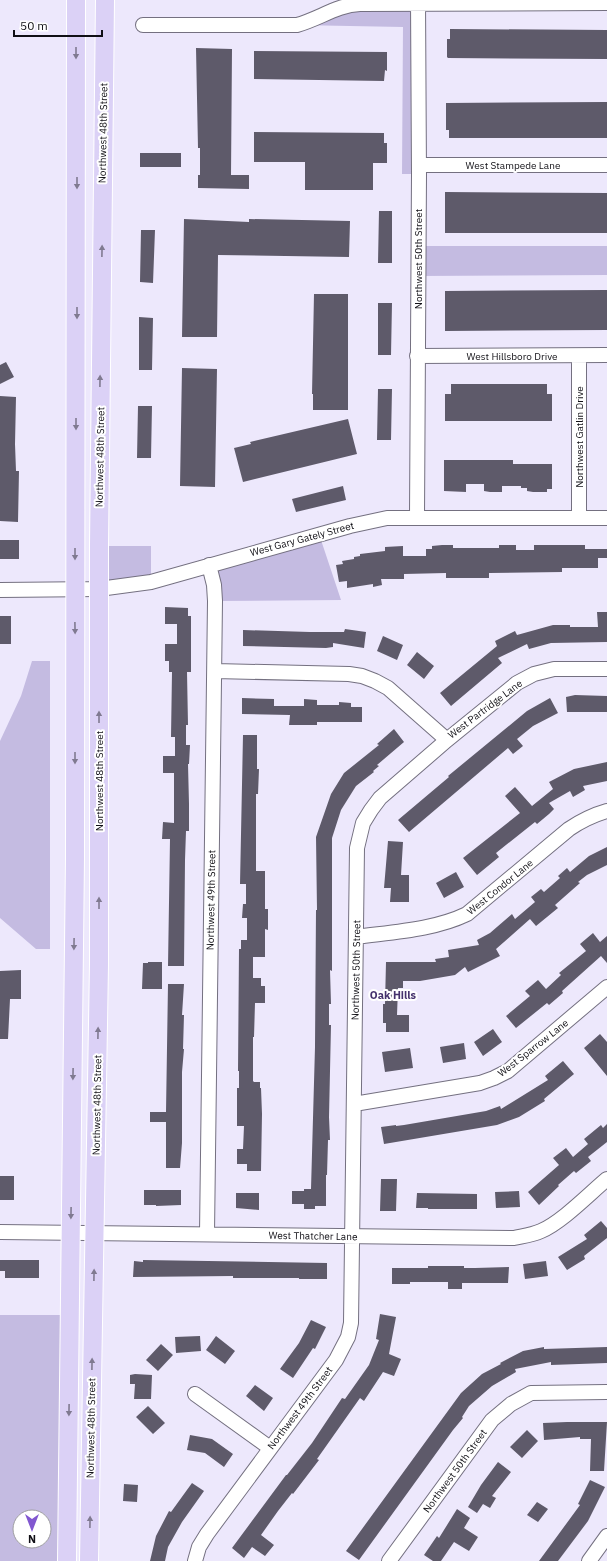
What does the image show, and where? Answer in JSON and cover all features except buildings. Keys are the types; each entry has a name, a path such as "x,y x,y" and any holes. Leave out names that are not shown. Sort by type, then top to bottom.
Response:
{"main road":[{"path":"67,1561 76,858 76,0"},
{"name":"Northwest 48th Street","path":"89,1561 99,964 99,589 105,0"}],"street":[{"path":"143,25 297,25 306,23 345,6 352,5 418,2 607,3"},
{"name":"Northwest 50th Street","path":"417,518 419,164 418,2"},
{"name":"West Stampede Lane","path":"419,164 607,164"},
{"name":"West Hillsboro Drive","path":"417,356 607,355"},
{"name":"Northwest Gatlin Drive","path":"579,518 580,356"},
{"name":"West Gary Gately Street","path":"0,590 99,589 151,582 367,522 387,518 607,518"},
{"name":"Northwest 49th Street","path":"207,1234 214,671 214,585 209,565"},
{"name":"West Partridge Lane","path":"214,671 348,674 362,676 376,681 388,688 447,740 517,683 534,674 554,669 607,669"},
{"name":"Northwest 50th Street","path":"352,1236 357,848 363,823 380,798 447,740"},
{"name":"West Condor Lane","path":"356,937 453,921 467,914 569,829 581,821 607,811"},
{"name":"West Sparrow Lane","path":"354,1104 480,1083 494,1078 508,1071 605,993"},
{"name":"West Thatcher Lane","path":"0,1232 514,1238 542,1230 554,1223 607,1179"},
{"name":"Northwest 49th Street","path":"194,1561 199,1547 207,1534 336,1360 348,1337 351,1323 352,1236"},
{"name":"Northwest 50th Street","path":"389,1561 492,1420 511,1404 531,1392 607,1392"},
{"path":"195,1394 270,1448"},
{"path":"589,1561 607,1536"}],"shaded area":[{"path":"418,4 419,174 402,174 403,27 297,25 329,12"},
{"path":"418,246 607,246 607,275 418,276"},
{"path":"319,534 341,600 215,601 209,565"},
{"path":"99,546 151,546 151,582 99,589"},
{"path":"32,661 50,661 50,949 36,949 0,918 0,741 21,696"},
{"path":"0,1315 71,1315 67,1561 0,1561"}],"district":[{"name":"Oak Hills","path":"393,995"}]}
